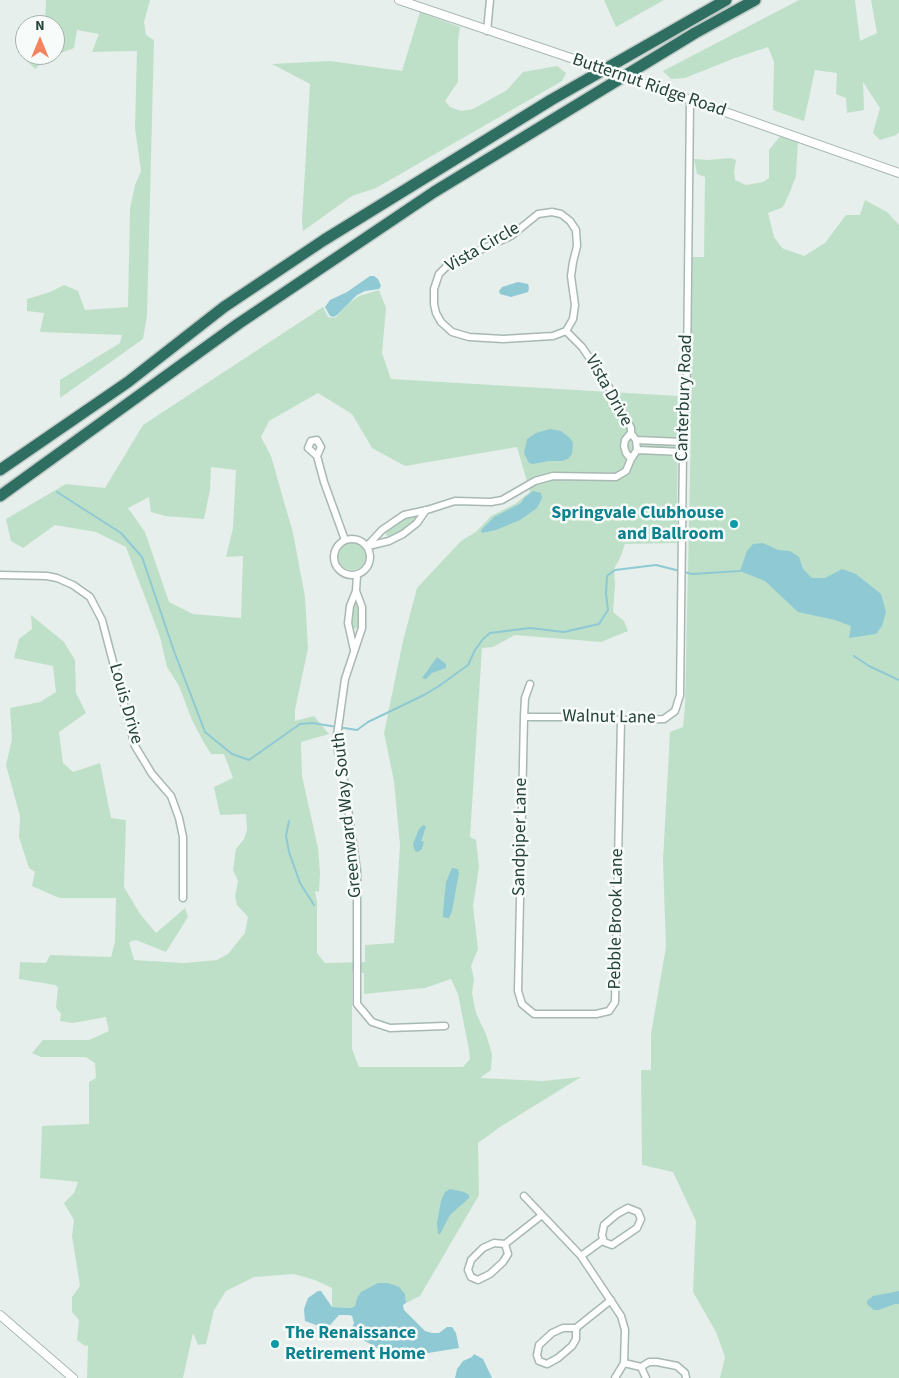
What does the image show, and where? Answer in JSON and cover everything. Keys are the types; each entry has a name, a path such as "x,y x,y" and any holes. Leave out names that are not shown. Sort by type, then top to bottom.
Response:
{"highway":[{"path":"0,470 128,382 224,307 324,240 551,100 726,0"},
{"path":"0,496 238,324 434,192 695,33 755,0"}],"street":[{"name":"Butternut Ridge Road","path":"399,0 899,173"},
{"path":"487,31 490,0"},
{"name":"Canterbury Road","path":"680,696 690,101"},
{"name":"Vista Circle","path":"552,212 561,214 570,221 576,230 577,246 572,262 571,276 576,306 573,319 566,331 554,336 502,339 469,337 452,332 441,322 436,313 434,289 439,274 449,264 512,236 538,214 552,212"},
{"name":"Vista Drive","path":"566,331 596,365 636,440 684,442"},
{"path":"631,433 625,440 624,446 626,453 631,459"},
{"path":"368,546 382,530 404,515 455,501 490,502 502,500 534,481 553,476 616,477 626,471 637,450 636,440"},
{"path":"637,450 683,452"},
{"path":"317,456 326,489 345,540"},
{"path":"368,546 388,541 404,534 417,523 426,510"},
{"path":"357,539 368,546 370,563 367,568 357,575 345,574 336,566 334,554 336,549 345,540 357,539"},
{"name":"Greenward Way South","path":"355,651 348,623 350,606 356,591 357,575"},
{"name":"Louis Drive","path":"0,576 47,576 57,578 73,585 90,597 102,620 134,746 152,774 171,796 180,818 183,837 183,898"},
{"name":"Greenward Way South","path":"356,591 362,607 362,628 345,679 336,743 342,767 357,871 356,1004 372,1022 390,1028 445,1026"},
{"name":"Sandpiper Lane","path":"518,991 524,717 525,698 530,684"},
{"name":"Walnut Lane","path":"524,717 576,717 621,720 664,719 674,711 680,696"},
{"name":"Pebble Brook Lane","path":"518,991 522,1004 534,1014 596,1014 609,1011 615,1002 621,720"},
{"path":"524,1196 581,1256 621,1316 625,1330 624,1363 615,1378"},
{"path":"628,1208 638,1212 641,1219 637,1228 612,1245 603,1240 604,1226 617,1214 628,1208"},
{"path":"505,1244 508,1254 503,1262 490,1274 478,1280 471,1277 468,1270 471,1260 483,1248 494,1243 505,1244 542,1215"},
{"path":"581,1256 603,1240"},
{"path":"576,1328 576,1339 572,1346 558,1358 547,1364 540,1361 537,1354 540,1345 552,1333 563,1328 576,1328 611,1300"},
{"path":"0,1315 73,1378"},
{"path":"624,1363 641,1367 649,1362 677,1366 686,1373 686,1378"},
{"path":"641,1367 646,1378"}],"green space":[{"path":"46,0 150,0 144,22 146,35 154,40 147,315 143,339 60,398 60,380 120,343 122,335 40,332 44,313 27,311 27,299 50,292 64,285 78,291 85,310 128,307 130,209 135,185 141,171 135,128 137,51 92,52 99,34 77,30 74,48 65,51 65,15 45,15"},
{"path":"604,0 664,0 616,27"},
{"path":"799,0 855,0 860,41 877,33 871,0 899,0 899,132 896,135 880,140 873,133 880,108 863,82 864,110 847,113 846,98 836,94 837,73 815,70 804,121 773,110 774,62 768,47 685,78 671,79 663,71"},
{"path":"420,12 460,27 458,82 445,101 450,107 461,111 473,109 507,90 523,72 557,66 566,73 562,81 376,188 352,196 303,231 310,84 272,64 330,61 402,71"},
{"path":"31,65 39,65 35,69"},
{"path":"781,135 798,141 796,176 790,192 783,207 768,213 774,237 782,248 804,256 825,243 846,215 860,215 865,200 887,212 899,225 899,1378 720,1378 725,1357 716,1332 693,1292 696,1221 673,1172 642,1165 641,1070 651,1070 651,1034 666,947 663,861 670,732 683,727 685,706 691,429 688,425 692,257 704,257 705,177 697,174 694,159 730,158 736,160 735,180 746,185 763,182 769,178 769,150"},
{"path":"379,290 386,308 382,353 391,379 678,396 677,543 625,544 614,569 613,612 624,621 628,631 601,642 515,635 493,647 482,648 470,837 476,840 479,867 473,906 478,949 471,966 474,979 472,993 476,1013 486,1034 492,1054 491,1070 480,1078 543,1081 581,1077 500,1127 478,1143 479,1195 420,1296 406,1303 405,1294 357,1298 355,1306 351,1308 332,1307 332,1288 315,1280 294,1274 254,1277 226,1291 214,1310 206,1344 198,1345 193,1333 183,1378 87,1378 88,1345 85,1346 77,1340 79,1320 72,1312 72,1297 80,1286 72,1236 74,1220 64,1203 74,1193 78,1182 40,1178 42,1126 89,1124 89,1082 96,1078 95,1063 86,1057 41,1057 32,1053 43,1040 89,1040 109,1031 106,1017 73,1023 60,1021 61,1014 56,1008 58,987 19,979 20,962 46,963 50,955 111,957 115,942 116,898 59,898 32,886 35,872 29,868 19,837 20,816 6,765 12,739 10,708 40,702 56,692 53,666 14,658 19,639 32,629 31,615 64,642 75,660 76,693 86,713 59,732 63,763 73,772 100,763 111,818 126,820 124,887 140,914 156,933 185,908 188,917 166,952 136,940 129,942 134,960 184,963 217,960 228,954 245,933 248,917 237,905 235,896 238,881 233,870 236,849 244,839 247,830 246,814 220,815 214,787 233,778 224,754 211,754 203,741 192,720 179,686 167,667 160,637 126,547 96,532 55,525 23,548 11,541 6,519 66,484 105,488 143,425 323,307 328,317 335,318 348,304 359,296","holes":["318,393 352,414 372,448 405,466 517,447 530,492 515,504 491,516 477,531 461,541 417,588 403,641 384,733 394,781 400,845 394,943 365,945 365,962 325,963 317,953 317,902 315,891 319,892 320,873 318,848 302,776 301,742 329,734 314,716 295,721 295,710 308,648 305,597 293,533 271,456 261,437 269,421","211,467 236,470 233,528 226,557 243,556 241,618 193,614 169,602 145,532 128,508 149,497 151,512 165,516 204,519 210,490","352,972 364,973 364,994 425,988 451,979 458,994 469,1050 470,1059 463,1067 359,1067 352,1049"]},
{"path":"418,514 417,519 403,531 390,538 386,535 386,530 404,518"},
{"path":"352,542 362,546 366,556 362,566 352,570 342,566 338,556 342,546"},
{"path":"355,598 359,608 360,622 359,627 354,629 350,626"}],"water":[{"path":"370,276 378,279 381,286 379,289 365,291 357,295 337,315 334,317 330,316 325,307 330,300 347,292"},
{"path":"518,282 528,284 528,292 511,297 500,294 499,291 502,287"},
{"path":"550,429 561,431 570,438 573,443 572,454 568,459 562,461 529,463 524,453 527,439 536,433"},
{"path":"533,491 541,493 542,498 537,508 520,520 496,530 482,533 483,528 494,517 521,503"},
{"path":"763,543 778,550 790,551 799,557 803,569 812,578 825,578 842,569 856,574 881,594 886,612 882,626 876,634 849,638 851,626 835,620 798,612 765,581 740,571 747,551 753,544"},
{"path":"437,657 446,664 446,668 432,673 426,679 422,678"},
{"path":"423,825 426,826 421,842 424,841 422,849 418,852 415,851 413,844 419,829"},
{"path":"452,868 458,869 459,873 452,911 449,918 447,918 443,917 446,882"},
{"path":"450,1189 464,1192 469,1195 469,1198 450,1215 440,1234 438,1234 437,1223 441,1201 445,1192"},
{"path":"378,1283 388,1283 399,1287 405,1294 406,1303 403,1305 404,1310 425,1331 439,1333 447,1327 452,1327 456,1333 459,1348 428,1353 384,1352 360,1338 346,1338 343,1336 342,1334 352,1328 354,1323 352,1316 339,1315 330,1325 322,1327 305,1321 304,1309 308,1298 318,1291 321,1291 332,1307 351,1308 355,1306 361,1292"},
{"path":"899,1291 899,1304 874,1310 867,1304 867,1301 873,1296"},
{"path":"474,1354 483,1359 492,1378 455,1378 457,1369 463,1361"}],"waterway":[{"path":"57,492 121,533 142,557 174,651 205,732 232,754 249,760 300,724 312,723 357,730 368,722 424,695 468,665 475,650 490,633 530,628 564,632 599,624 608,610 606,594 607,576 615,570 656,565 680,571"},
{"path":"684,572 692,574 740,571"},
{"path":"854,656 869,666 899,680"},
{"path":"289,821 286,836 289,852 300,883 314,905"}],"place":[{"name":"Springvale Clubhouse and Ballroom","path":"734,524"},
{"name":"The Renaissance Retirement Home","path":"275,1344"}]}
